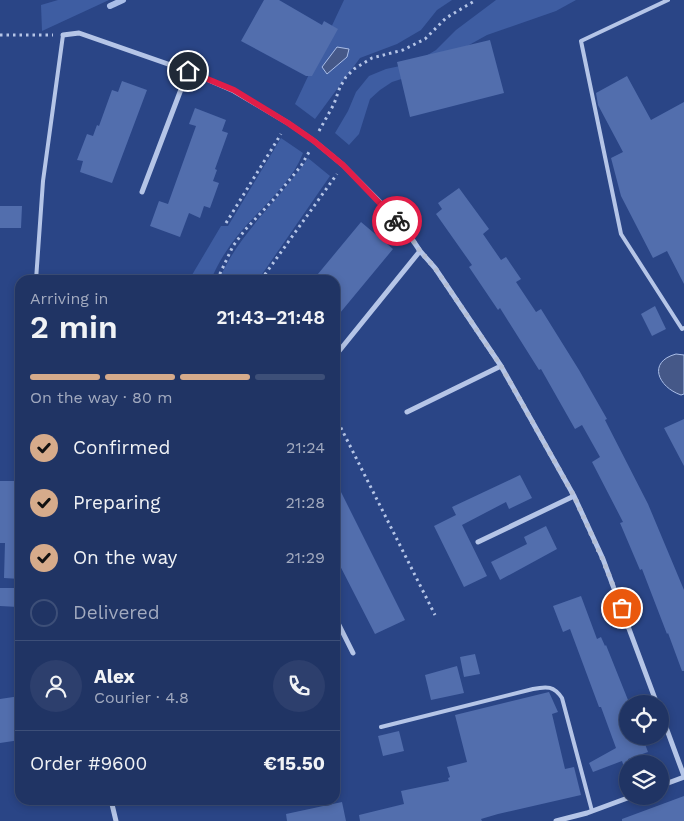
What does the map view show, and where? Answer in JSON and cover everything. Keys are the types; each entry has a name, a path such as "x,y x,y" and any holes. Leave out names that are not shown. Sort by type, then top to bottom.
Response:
{"street":[{"path":"63,35 79,33 188,71 234,90 314,141 343,165 384,206 435,268 501,366 574,496 603,560 655,695"},
{"path":"142,192 188,71"},
{"path":"340,350 420,251"},
{"path":"407,412 501,366"},
{"path":"478,542 574,496"},
{"path":"340,627 353,653"},
{"path":"669,736 684,777 669,783"},
{"path":"556,821 619,801"},
{"path":"112,805 116,821"}],"lane":[{"path":"668,0 582,41 621,234 682,329 684,328"},
{"path":"36,275 43,181 63,35"},
{"path":"381,726 533,689 550,687 555,689 562,698 592,811"}],"path":[{"path":"219,275 233,246 244,230 273,200 300,166 334,104 340,87 354,68 372,58 403,50 425,38 446,18 476,0"},
{"path":"0,35 63,35"},
{"path":"226,223 288,123"},
{"path":"265,275 343,165"},
{"path":"340,426 435,615"}],"shaded area":[{"path":"58,0 109,0 42,31 41,5"},
{"path":"344,0 452,0 437,10 421,30 397,44 360,58 315,119 295,104"},
{"path":"496,0 576,0 556,11 487,35 417,74 392,82 370,99 359,134 349,145 335,133 348,111 356,92 369,76 386,69 414,63 436,50 456,30"},
{"path":"337,47 349,49 347,57 327,74 322,67"},
{"path":"281,138 303,153 289,178 250,221 225,253 214,275 192,275 221,226 228,226"},
{"path":"308,158 330,176 261,275 221,275 237,247"},
{"path":"676,354 684,355 684,394 681,395 666,386 659,374 661,363"}],"building":[{"path":"264,0 279,0 322,25 324,21 338,29 312,76 306,76 241,41"},
{"path":"490,40 504,93 410,117 397,62"},
{"path":"627,76 651,120 684,102 684,284 667,251 653,258 621,196 611,158 623,152 598,105 596,93"},
{"path":"122,81 147,90 112,183 80,172 83,161 77,160 87,134 93,136 97,125 99,126 112,90 118,92"},
{"path":"195,108 226,120 222,131 228,133 215,169 217,170 213,181 219,183 210,208 204,206 200,218 189,213 180,237 150,226 159,201 168,204 196,126 189,124"},
{"path":"459,188 489,229 483,234 501,260 506,257 521,279 516,282 536,312 541,309 579,370 607,419 605,420 648,504 684,590 684,671 682,671 642,569 640,570 620,523 623,522 592,462 600,457 582,425 575,429 541,369 539,370 500,308 498,310 469,267 472,265 436,214 442,209 438,203"},
{"path":"0,206 22,206 21,228 0,228"},
{"path":"361,222 393,249 340,313 340,275 317,275"},
{"path":"655,306 666,329 652,336 641,314"},
{"path":"684,419 684,466 664,428"},
{"path":"520,475 532,498 509,509 506,502 462,525 487,576 464,587 434,526 456,515 452,507"},
{"path":"0,481 15,481 15,579 4,578 5,543 0,543"},
{"path":"340,490 405,620 375,634 340,566"},
{"path":"546,526 557,549 500,580 491,562 527,544 524,537"},
{"path":"0,588 15,588 15,607 0,606"},
{"path":"581,596 597,639 601,637 606,645 626,695 619,695 619,745 645,745 648,752 639,755 619,755 619,762 593,772 589,763 616,748 570,629 563,632 553,606"},
{"path":"475,654 480,674 464,677 460,657"},
{"path":"457,666 464,693 431,700 425,675"},
{"path":"549,692 558,712 552,714 565,769 574,767 581,795 498,814 481,819 482,821 360,821 359,815 404,804 401,791 449,781 448,778 450,777 447,767 467,762 455,715"},
{"path":"15,697 15,741 0,743 0,699"},
{"path":"399,731 404,751 383,756 378,736"},
{"path":"684,796 684,821 622,821 622,819 660,805 669,805 669,802"},
{"path":"342,802 346,821 287,821 286,814 328,805 340,805"}],"waterway":[{"path":"110,6 123,0"}],"way so far":[{"path":"397,221 435,268 501,366 574,496 622,608"}],"route":[{"path":"188,71 234,90 314,141 343,165 397,221"}]}
